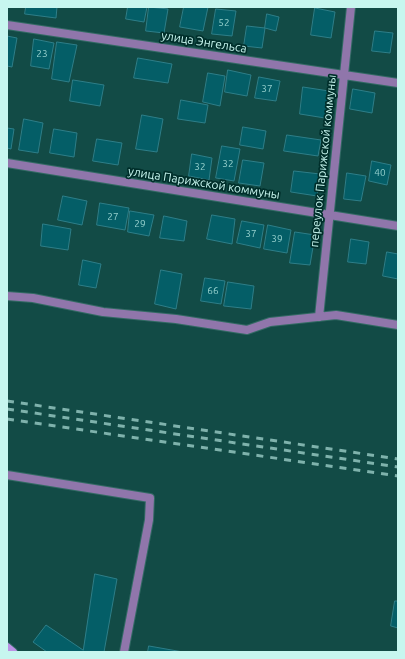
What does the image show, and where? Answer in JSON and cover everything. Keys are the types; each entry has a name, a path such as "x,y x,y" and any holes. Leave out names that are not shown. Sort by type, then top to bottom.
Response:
{"main road":[{"path":"7,647 13,652"}],"street":[{"name":"переулок Парижской коммуны","path":"319,317 351,7"},
{"name":"улица Энгельса","path":"7,25 398,83"},
{"name":"улица Парижской коммуны","path":"7,164 398,226"},
{"path":"7,296 33,298 103,312 176,319 247,330 270,322 336,315 398,325"},
{"path":"7,475 150,498 149,520 124,652"}],"building":[{"path":"26,7 57,7 56,18 25,14"},
{"path":"128,7 147,7 144,22 126,19"},
{"path":"149,7 168,9 164,33 146,31"},
{"path":"184,7 208,7 203,31 180,27"},
{"path":"315,8 335,12 331,38 311,35"},
{"path":"216,9 236,11 232,36 212,34"},
{"path":"267,14 279,17 276,31 265,28"},
{"path":"247,26 265,28 262,48 244,46"},
{"path":"375,31 393,33 390,53 372,51"},
{"path":"7,36 17,38 12,67 7,66"},
{"path":"34,39 54,43 49,69 31,66"},
{"path":"57,42 77,45 69,82 52,79"},
{"path":"138,58 172,64 168,83 134,78"},
{"path":"228,70 251,75 247,96 225,92"},
{"path":"208,73 225,76 220,106 203,102"},
{"path":"259,77 280,81 276,101 255,98"},
{"path":"73,80 104,85 100,106 70,101"},
{"path":"303,87 329,91 325,118 300,114"},
{"path":"353,89 375,93 372,113 350,109"},
{"path":"181,100 208,105 205,123 178,119"},
{"path":"142,115 163,119 157,152 136,149"},
{"path":"24,119 43,123 38,153 19,150"},
{"path":"243,127 266,131 263,149 240,145"},
{"path":"7,128 14,129 11,149 7,148"},
{"path":"54,129 77,133 74,157 50,153"},
{"path":"287,135 321,140 318,156 284,151"},
{"path":"97,139 122,143 118,165 93,161"},
{"path":"222,146 240,149 234,181 216,178"},
{"path":"192,154 212,158 209,180 189,176"},
{"path":"243,160 264,163 260,186 239,183"},
{"path":"372,161 391,165 387,185 369,181"},
{"path":"294,171 320,174 317,196 291,192"},
{"path":"347,173 366,176 361,201 344,199"},
{"path":"63,196 87,201 82,225 58,220"},
{"path":"100,203 129,208 125,230 97,225"},
{"path":"130,211 154,215 149,236 128,232"},
{"path":"212,215 235,219 232,244 207,239"},
{"path":"164,216 187,221 184,241 160,238"},
{"path":"242,221 264,225 260,248 237,243"},
{"path":"43,224 71,229 68,250 41,246"},
{"path":"268,225 291,230 287,253 264,249"},
{"path":"295,232 315,235 310,265 290,263"},
{"path":"351,239 369,242 366,264 348,262"},
{"path":"387,252 398,254 398,279 383,276"},
{"path":"83,260 101,264 96,288 79,285"},
{"path":"161,270 182,274 176,309 155,304"},
{"path":"205,278 225,281 221,304 201,301"},
{"path":"228,282 254,286 251,309 224,306"},
{"path":"95,574 117,579 104,652 47,652 33,642 46,625 83,650"},
{"path":"395,601 398,601 398,628 391,626"},
{"path":"149,646 183,652 148,652"}],"railway":[{"path":"7,401 398,459"},
{"path":"7,409 398,467"},
{"path":"7,419 398,476"}]}
